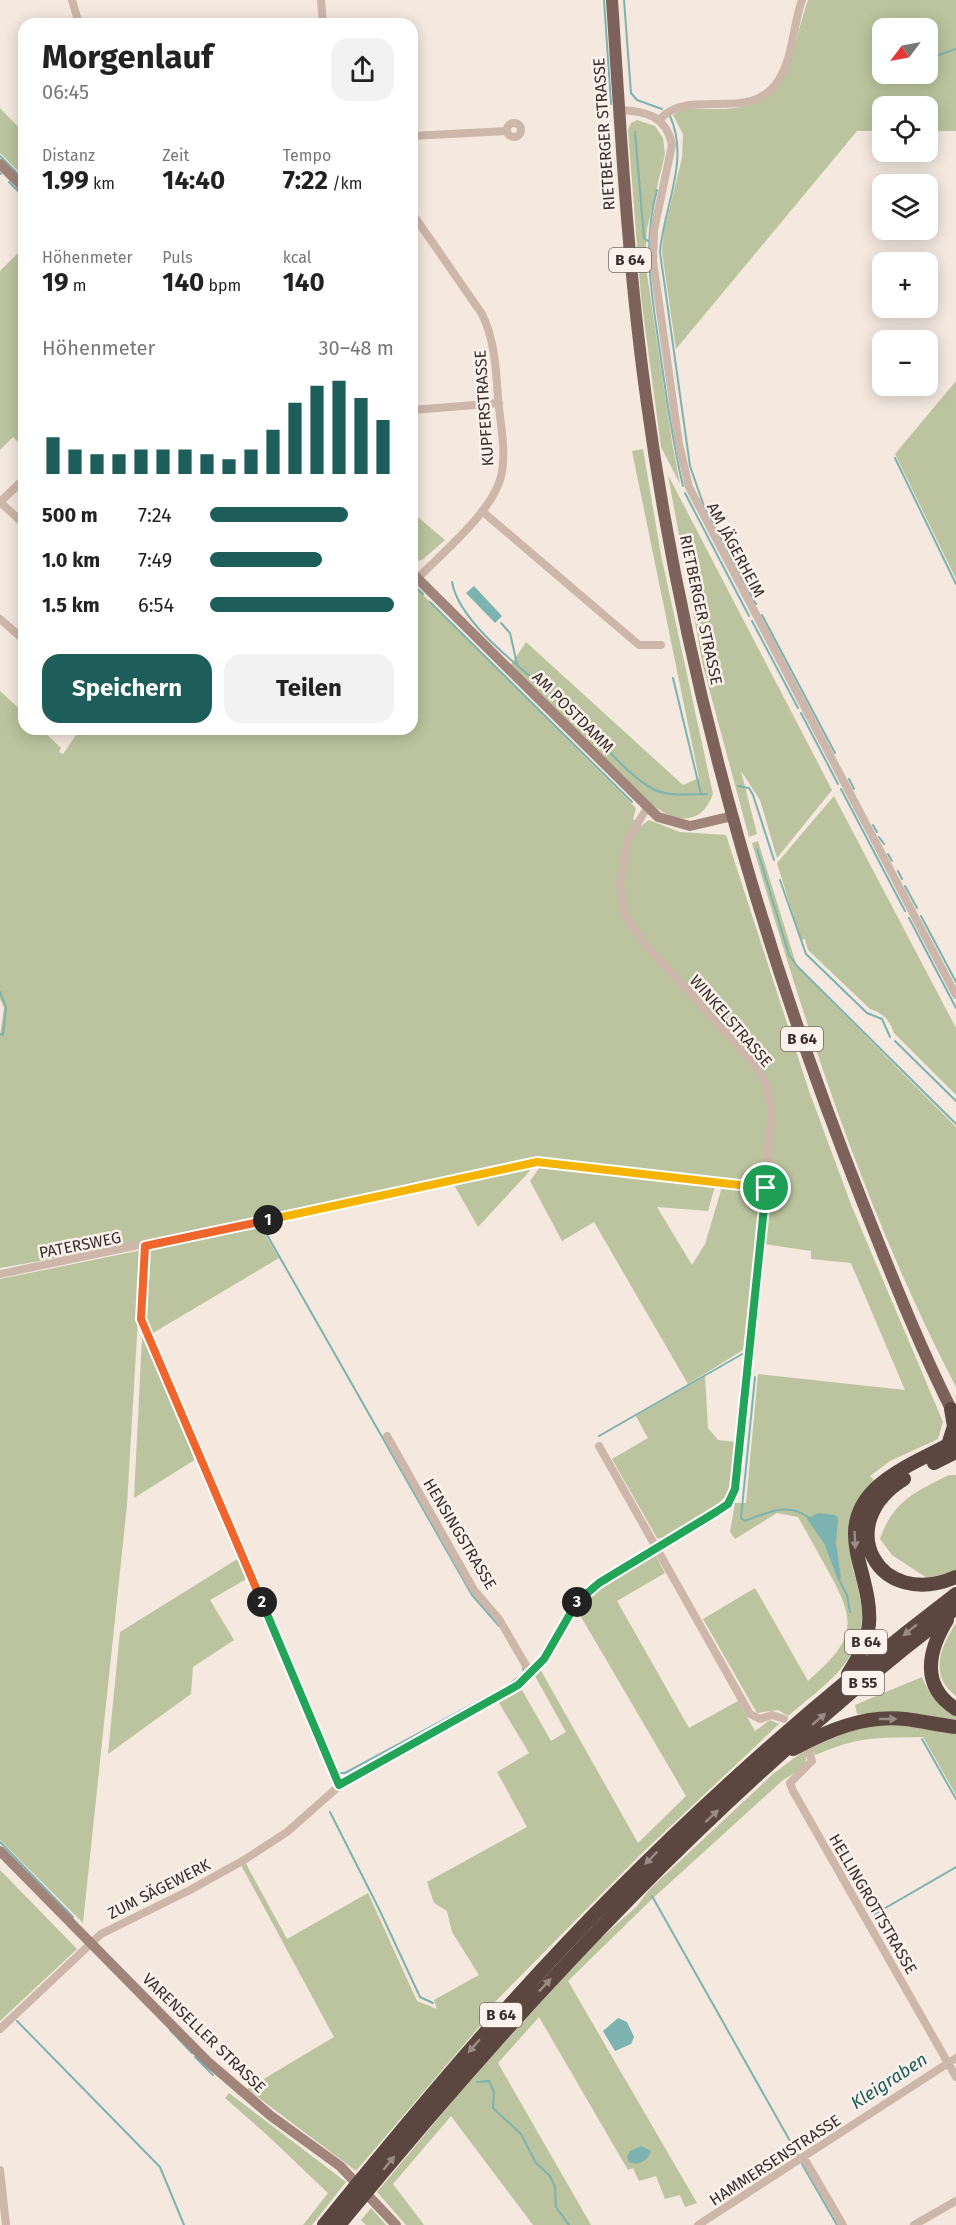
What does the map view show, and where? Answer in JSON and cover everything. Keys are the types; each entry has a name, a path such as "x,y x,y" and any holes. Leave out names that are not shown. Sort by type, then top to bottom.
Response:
{"highway":[{"name":"B 64","path":"324,2225 501,2014 587,1924 730,1783 840,1686 858,1659 868,1632 868,1602 855,1544 855,1526 860,1508 870,1494 889,1478 953,1446 954,1410"},
{"path":"953,1446 893,1486 877,1502 867,1530 867,1540 874,1560 895,1580 924,1586 956,1578"},
{"name":"B 55","path":"840,1686 956,1594"},
{"name":"B 55","path":"954,1609 932,1647 930,1672 938,1693 956,1709"},
{"name":"B 55","path":"775,1758 954,1609"},
{"name":"B 64","path":"339,2225 424,2121 517,2015 632,1893 775,1758 821,1734 863,1721 906,1719 956,1727"}],"main road":[{"name":"RIETBERGER STRASSE","path":"612,0 632,281 647,410 686,629 733,816 802,1039 904,1311 954,1410"},
{"path":"0,164 18,182"},
{"name":"AM POSTDAMM","path":"418,578 658,817 681,825 697,825 733,816"},
{"name":"VARENSELLER STRASSE","path":"0,1851 230,2082 340,2166 396,2225"}],"street":[{"path":"72,0 77,18"},
{"path":"321,0 322,18"},
{"path":"619,110 641,111 660,119 676,107 742,104 771,89 783,71 802,0"},
{"name":"AM JÄGERHEIM","path":"660,119 670,135 672,154 654,230 653,261 679,444 689,487 956,995"},
{"path":"418,136 507,131"},
{"name":"KUPFERSTRASSE","path":"418,222 483,314 494,348 502,470 493,496 482,512 418,572"},
{"path":"418,410 499,403"},
{"path":"18,485 0,502 18,518"},
{"path":"482,512 639,645 661,645"},
{"path":"0,619 18,635"},
{"name":"WINKELSTRASSE","path":"339,1785 518,1685 531,1674 580,1599 599,1583 724,1507 735,1489 772,1111 763,1077 755,1065 644,943 624,913 620,884 628,839 647,808"},
{"name":"PATERSWEG","path":"0,1274 145,1246 537,1162 766,1188"},
{"path":"145,1246 141,1319 339,1785"},
{"name":"HENSINGSTRASSE","path":"387,1436 474,1590 499,1619 531,1674"},
{"path":"599,1446 658,1547 690,1609 750,1714 760,1719 772,1715 784,1719"},
{"name":"HELLINGROTTSTRASSE","path":"808,1749 812,1761 792,1779 790,1783 793,1791 956,2077"},
{"name":"ZUM SÄGEWERK","path":"0,2029 101,1934 190,1890 287,1832 339,1785"},
{"name":"HAMMERSENSTRASSE","path":"698,2225 956,2058"},
{"path":"804,2158 843,2225"},
{"path":"0,2170 6,2225"},
{"path":"914,2225 956,2201"}],"green space":[{"path":"808,0 956,0 956,131 938,131 938,96 872,96 872,131 857,131 676,349 662,252 664,231 682,158 683,134 673,115 687,109 739,107 759,101 773,91 783,78"},
{"path":"0,108 18,127 18,171 0,153"},
{"path":"637,120 655,126 663,138 665,154 647,229 645,261 680,484 661,447 641,297 628,130 631,123"},
{"path":"18,253 18,442 13,437 0,450 0,271"},
{"path":"956,381 956,579 895,454"},
{"path":"643,449 661,555 713,794 708,805 694,817 677,818 650,803 510,666 526,642 683,785 699,778 632,451"},
{"path":"668,475 832,790 777,858 760,800 741,771 757,834 749,837 703,666"},
{"path":"418,517 445,540 418,561"},
{"path":"418,590 636,808 633,819 641,826 649,820 680,832 726,835 809,1091 852,1207 943,1422 938,1439 890,1461 870,1476 875,1481 854,1536 851,1551 861,1602 862,1622 858,1639 842,1668 788,1716 778,1710 757,1713 703,1619 755,1588 808,1681 833,1656 846,1635 848,1623 841,1596 798,1517 777,1513 735,1539 730,1532 735,1503 746,1503 758,1374 905,1390 851,1263 811,1259 811,1251 764,1244 769,1186 538,1160 142,1243 0,1268 0,1035 4,1008 0,999 0,691 18,708 18,735 47,735 61,748 59,752 63,754 76,735 418,735"},
{"path":"834,796 956,1028 956,1095 894,1033 885,1017 870,1009 808,950 805,939 801,940 777,863"},
{"path":"758,841 797,967 956,1127 956,1387 894,1255 840,1120 794,982 752,843"},
{"path":"533,1166 527,1174 478,1227 453,1183"},
{"path":"540,1167 715,1186 708,1211 657,1207 692,1265 705,1244 722,1187 761,1191 743,1350 688,1384 594,1222 562,1241 530,1181"},
{"path":"260,1226 279,1258 153,1333 147,1317 151,1250"},
{"path":"142,1250 127,1505 83,1923 0,1840 0,1279"},
{"path":"145,1337 196,1459 134,1498 142,1338"},
{"path":"705,1376 708,1428 718,1440 735,1442 731,1488 713,1509 662,1539 657,1538 612,1459 648,1438 636,1416"},
{"path":"949,1475 956,1475 956,1571 927,1578 892,1555 880,1539 891,1515 907,1499"},
{"path":"655,1554 665,1573 617,1601 689,1728 738,1701 755,1731 770,1720 779,1724 639,1856 493,2004 496,2007 356,2171 247,2089 334,2037 241,1865 245,1862 287,1939 368,1893 417,2001 437,2009 434,2000 479,1975 452,1932 447,1911 434,1903 427,1882 527,1827 497,1772 529,1753 499,1703 522,1690 551,1741 566,1732 535,1676 540,1669 638,1843 686,1796 577,1610 601,1586"},
{"path":"239,1558 248,1578 210,1600 234,1640 193,1667 191,1694 108,1754 120,1632"},
{"path":"956,1623 956,1696 947,1688 942,1679 940,1661 946,1641"},
{"path":"922,1677 936,1699 956,1715 956,1724 882,1713 857,1714 855,1705"},
{"path":"884,1723 956,1732 956,1795 923,1737 868,1739 845,1744 815,1755 810,1746 832,1734"},
{"path":"805,1750 806,1761 801,1768 783,1780 651,1900 568,1981 697,2203 685,2207 680,2195 665,2199 656,2176 639,2181 633,2168 628,2170 539,2017 498,2063 591,2225 533,2225 451,2116 393,2184 424,2225 406,2225 377,2192 466,2085 564,1977 600,1939 637,1906 650,1889 773,1774"},
{"path":"0,1870 77,1949 0,2021"},
{"path":"229,2093 346,2182 312,2225 303,2225 328,2193 225,2098"},
{"path":"371,2208 386,2225 366,2225 361,2220"}],"water":[{"path":"474,586 502,616 495,623 466,593"},
{"path":"818,1513 835,1515 838,1518 836,1543 841,1578 838,1580 824,1543 807,1519"},
{"path":"618,2018 627,2022 634,2037 631,2044 615,2051 603,2031"},
{"path":"641,2146 651,2151 648,2158 639,2163 629,2162 627,2157 630,2151"}],"waterway":[{"path":"604,0 611,104"},
{"path":"624,0 631,93 637,100 662,109"},
{"path":"938,55 956,49"},
{"path":"670,116 675,133 677,166 660,252 690,466 705,509 756,604"},
{"path":"635,132 644,238 648,241"},
{"path":"0,156 18,174"},
{"path":"9,182 18,191"},
{"path":"657,190 650,232 650,274 668,407 683,486"},
{"path":"895,458 956,584"},
{"path":"685,493 749,616"},
{"path":"452,582 458,599 484,635 571,711 632,774 659,792 707,794"},
{"path":"418,589 423,594"},
{"path":"430,602 632,802"},
{"path":"762,615 835,753"},
{"path":"752,621 798,708"},
{"path":"501,623 510,633 517,664"},
{"path":"673,678 701,794"},
{"path":"801,713 838,784"},
{"path":"849,779 854,789"},
{"path":"738,786 749,788 753,795 774,860"},
{"path":"841,789 905,911"},
{"path":"873,825 877,832"},
{"path":"879,837 884,844"},
{"path":"757,849 789,955 798,967 956,1124"},
{"path":"888,854 892,861"},
{"path":"898,871 902,879"},
{"path":"780,880 806,954 867,1013 882,1019 890,1037"},
{"path":"905,886 917,908"},
{"path":"921,916 956,982"},
{"path":"909,918 956,1008"},
{"path":"0,992 6,1007 3,1035 0,1034"},
{"path":"895,1041 956,1101"},
{"path":"151,1248 258,1224 262,1226 472,1595 499,1626"},
{"path":"599,1436 744,1353"},
{"path":"755,1377 741,1518 745,1521 785,1509 794,1510 809,1518"},
{"name":"Kleigraben","path":"838,1578 847,1595 850,1612"},
{"path":"339,1773 345,1773 507,1686 524,1673 523,1667"},
{"name":"Kleigraben","path":"922,1739 956,1799"},
{"path":"330,1812 420,1997 433,2003"},
{"path":"0,1842 73,1917"},
{"name":"Kleigraben","path":"875,1914 956,1867"},
{"name":"Kleigraben","path":"652,1896 799,2157"},
{"path":"17,2021 160,2167 184,2225"},
{"path":"170,2030 192,2053"},
{"path":"195,2057 213,2075"},
{"path":"477,2082 489,2081 494,2092 493,2108 521,2134 536,2163 550,2176 555,2187 556,2207 569,2225"},
{"name":"Kleigraben","path":"802,2164 837,2225"}],"route":[{"path":"537,1162 766,1188 735,1489 728,1504 599,1583 580,1599 565,1619 544,1659 518,1685 339,1785 141,1319 145,1246 537,1162"}]}
